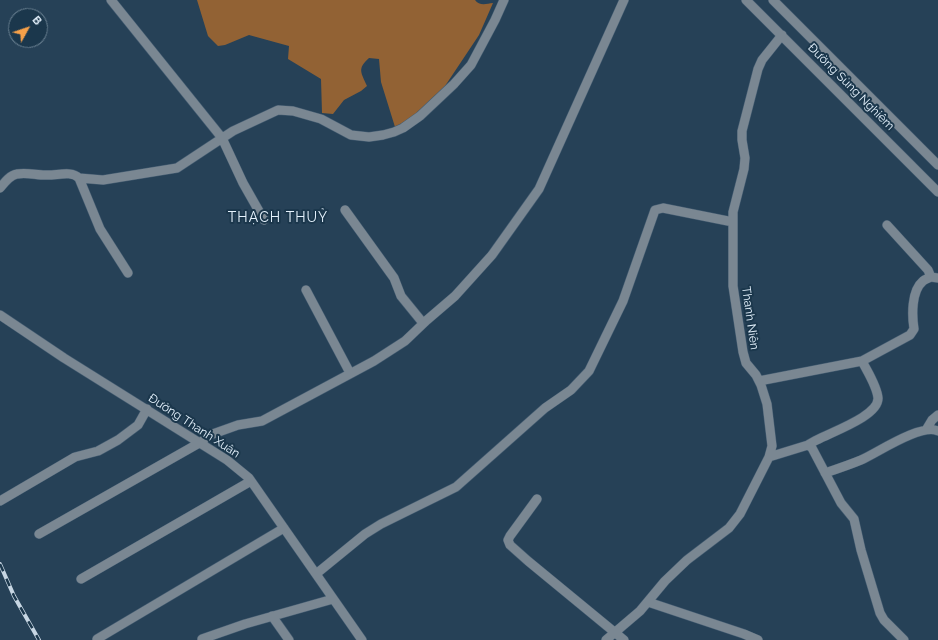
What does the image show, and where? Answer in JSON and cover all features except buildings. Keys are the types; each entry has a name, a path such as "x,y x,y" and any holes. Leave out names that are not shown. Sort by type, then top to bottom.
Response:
{"street":[{"path":"111,0 222,138 243,183 264,220"},
{"path":"0,188 4,182 15,174 70,174 76,175 79,178 103,180 177,168 233,131 278,110 293,111 321,119 351,135 369,137 383,135 403,128 420,116 454,84 471,65 504,0"},
{"path":"39,534 201,442 210,435 238,425 262,421 374,361 405,341 455,296 492,255 539,188 624,0"},
{"name":"Đường Sùng Nghiêm","path":"746,0 938,192"},
{"name":"Đường Sùng Nghiêm","path":"773,0 938,165"},
{"name":"Thanh Niên","path":"606,640 640,611 665,581 687,560 729,528 740,514 769,457 772,446 768,411 759,381 746,363 733,286 733,212 744,169 745,158 742,131 755,79 762,60 782,35"},
{"path":"79,178 100,229 128,273"},
{"path":"316,574 366,534 381,524 456,487 545,408 571,390 589,371 623,301 655,210 663,208 733,222"},
{"path":"345,210 394,278 401,296 423,324"},
{"path":"759,381 862,361 910,335 914,329 913,305 916,291 922,281 935,278 887,225"},
{"path":"306,290 350,373"},
{"name":"Đường Thanh Xuân","path":"0,315 64,358 201,442 227,460 251,481 362,640"},
{"path":"769,457 808,445 850,425 868,413 876,405 878,399 872,381 862,361"},
{"path":"0,501 75,457 98,451 118,440 138,425 147,409"},
{"path":"926,430 932,420 938,415"},
{"path":"825,473 861,460 890,444 926,430 938,431"},
{"path":"808,445 812,448 841,502 854,518 860,550 880,613 884,620 904,640"},
{"path":"81,579 251,481"},
{"path":"537,499 510,536 508,540 510,545 624,640"},
{"path":"96,639 284,528"},
{"path":"202,640 245,624 333,599"},
{"path":"648,602 758,640"},
{"path":"272,616 289,640"}],"shaded area":[{"path":"197,0 475,0 481,4 493,3 479,35 443,89 418,114 395,127 381,82 379,59 369,58 363,65 361,71 367,86 344,100 333,114 322,113 321,79 288,59 289,46 249,35 225,45 218,46 208,36"}],"railway":[{"path":"0,564 14,596 39,640"}],"district":[{"name":"THẠCH THUỶ","path":"278,218"}]}
